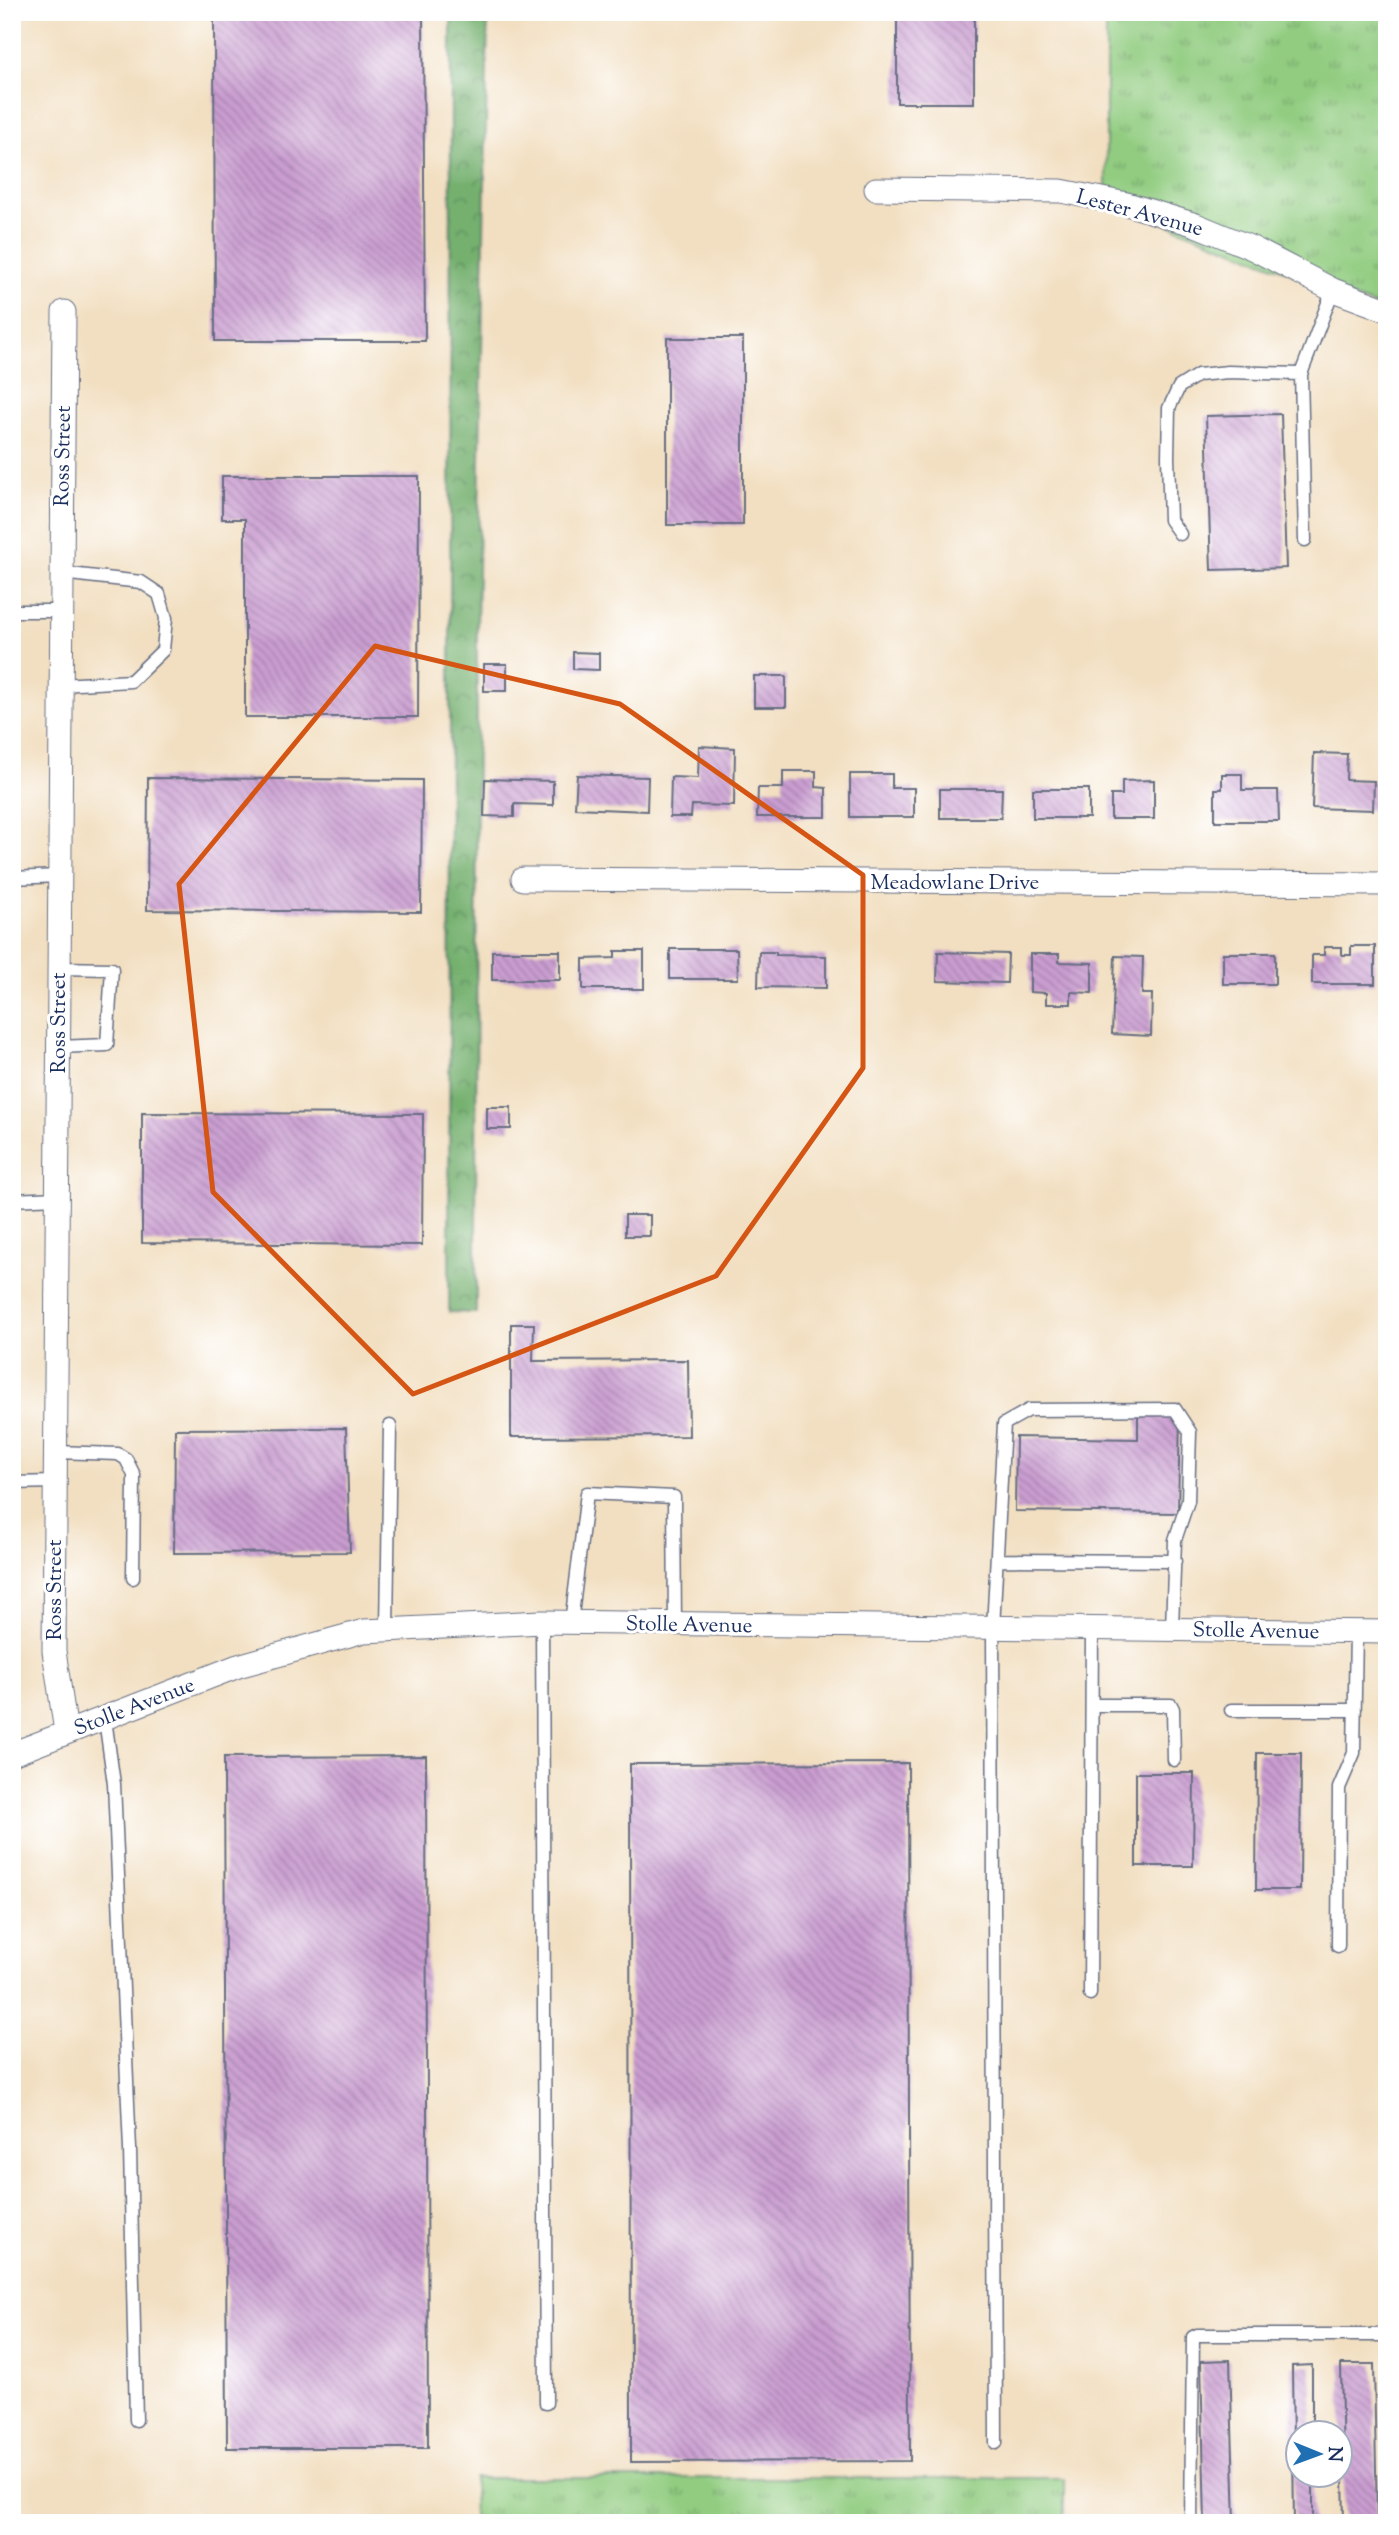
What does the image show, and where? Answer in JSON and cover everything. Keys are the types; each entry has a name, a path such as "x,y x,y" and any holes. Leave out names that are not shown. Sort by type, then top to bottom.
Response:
{"street":[{"name":"Lester Avenue","path":"876,189 1061,191 1127,204 1196,225 1241,244 1333,290 1387,310"},
{"name":"Ross Street","path":"64,312 54,1651 66,1732"},
{"name":"Meadowlane Drive","path":"523,879 1387,884"},
{"name":"Stolle Avenue","path":"12,1754 238,1666 364,1631 541,1622 1387,1632"}],"lane":[{"path":"1305,540 1301,374 1333,290"},
{"path":"1180,534 1171,520 1168,457 1169,408 1179,387 1198,375 1228,372 1301,374"},
{"path":"60,685 131,681 163,650 166,618 159,594 141,582 61,573"},
{"path":"12,611 61,611"},
{"path":"12,878 59,876"},
{"path":"58,968 112,969 107,1045 58,1047"},
{"path":"12,1200 57,1198"},
{"path":"996,2443 993,1628 1004,1424 1028,1410 1175,1409 1190,1433 1188,1501 1175,1540 1172,1629"},
{"path":"387,1629 390,1426"},
{"path":"55,1452 118,1454 126,1459 134,1475 133,1578"},
{"path":"12,1483 55,1482"},
{"path":"571,1623 587,1493 674,1497 675,1624"},
{"path":"997,1560 1175,1561"},
{"path":"541,1622 546,2403"},
{"path":"1090,1994 1092,1629"},
{"path":"1338,1946 1339,1788 1354,1753 1356,1631"},
{"path":"1093,1705 1171,1705 1174,1760"},
{"path":"1230,1710 1355,1710"},
{"path":"105,1719 114,1784 130,2136 135,2420"},
{"path":"1191,2523 1193,2337 1387,2335"}],"highlighted area":[{"path":"375,646 620,704 863,875 863,1068 716,1276 413,1394 213,1192 179,884"}],"green space":[{"path":"451,12 488,12 477,630 476,1313 449,1312"},
{"path":"1106,12 1387,12 1387,94 1383,94 1378,307 1106,200"},
{"path":"474,2478 1064,2478 1064,2523 473,2523"}],"building":[{"path":"214,12 423,12 425,341 215,341"},
{"path":"897,12 974,12 974,103 897,103"},
{"path":"667,338 743,338 743,525 667,525"},
{"path":"1281,414 1286,568 1211,570 1206,416"},
{"path":"222,476 419,476 418,717 245,717 245,519 222,519"},
{"path":"573,652 599,653 599,670 573,669"},
{"path":"484,664 507,664 507,691 484,691"},
{"path":"754,676 786,676 786,707 754,707"},
{"path":"699,746 735,748 734,806 692,805 691,817 670,817 671,777 698,778"},
{"path":"1314,753 1347,754 1346,780 1374,781 1373,810 1312,808"},
{"path":"783,771 816,771 816,787 826,788 826,817 757,817 758,788 783,788"},
{"path":"850,774 892,774 892,788 914,788 914,817 850,817"},
{"path":"1222,774 1242,774 1242,790 1278,790 1279,821 1215,821 1215,789 1222,789"},
{"path":"577,775 648,777 647,811 575,808"},
{"path":"148,778 422,780 421,912 147,910"},
{"path":"485,779 553,781 553,805 514,804 514,817 484,816"},
{"path":"1154,780 1154,819 1111,819 1111,795 1122,795 1122,781"},
{"path":"940,789 1002,789 1001,818 940,818"},
{"path":"1033,789 1089,789 1089,818 1033,818"},
{"path":"1351,946 1375,946 1375,984 1312,984 1312,955 1324,955 1324,947 1342,947 1342,955 1351,955"},
{"path":"670,949 737,949 738,979 670,979"},
{"path":"492,951 560,951 560,980 492,980"},
{"path":"615,951 644,951 644,989 583,989 583,959 615,958"},
{"path":"759,952 826,956 826,988 758,987"},
{"path":"938,952 1008,954 1007,983 937,981"},
{"path":"1223,953 1275,953 1275,984 1223,984"},
{"path":"1030,954 1059,954 1059,962 1092,963 1092,993 1071,992 1071,1004 1046,1004 1046,993 1030,992"},
{"path":"1115,956 1143,957 1142,994 1152,994 1151,1036 1112,1034"},
{"path":"487,1107 511,1107 511,1129 487,1129"},
{"path":"142,1113 423,1114 422,1245 142,1243"},
{"path":"625,1215 650,1215 650,1236 625,1236"},
{"path":"511,1324 534,1324 533,1361 688,1360 689,1436 511,1437"},
{"path":"1138,1413 1180,1413 1178,1513 1015,1511 1016,1437 1138,1439"},
{"path":"346,1428 350,1552 174,1553 175,1429"},
{"path":"1257,1753 1301,1753 1300,1890 1256,1890"},
{"path":"426,1756 428,2448 227,2448 224,1757"},
{"path":"908,1763 910,2461 631,2462 630,1764"},
{"path":"1136,1773 1194,1773 1193,1866 1136,1866"},
{"path":"1230,2360 1235,2523 1205,2523 1201,2361"},
{"path":"1341,2364 1374,2364 1377,2523 1344,2523 1343,2490 1354,2490 1354,2420 1342,2420"},
{"path":"1312,2365 1312,2420 1293,2420 1292,2366"},
{"path":"1294,2490 1313,2490 1313,2523 1294,2523"}]}
